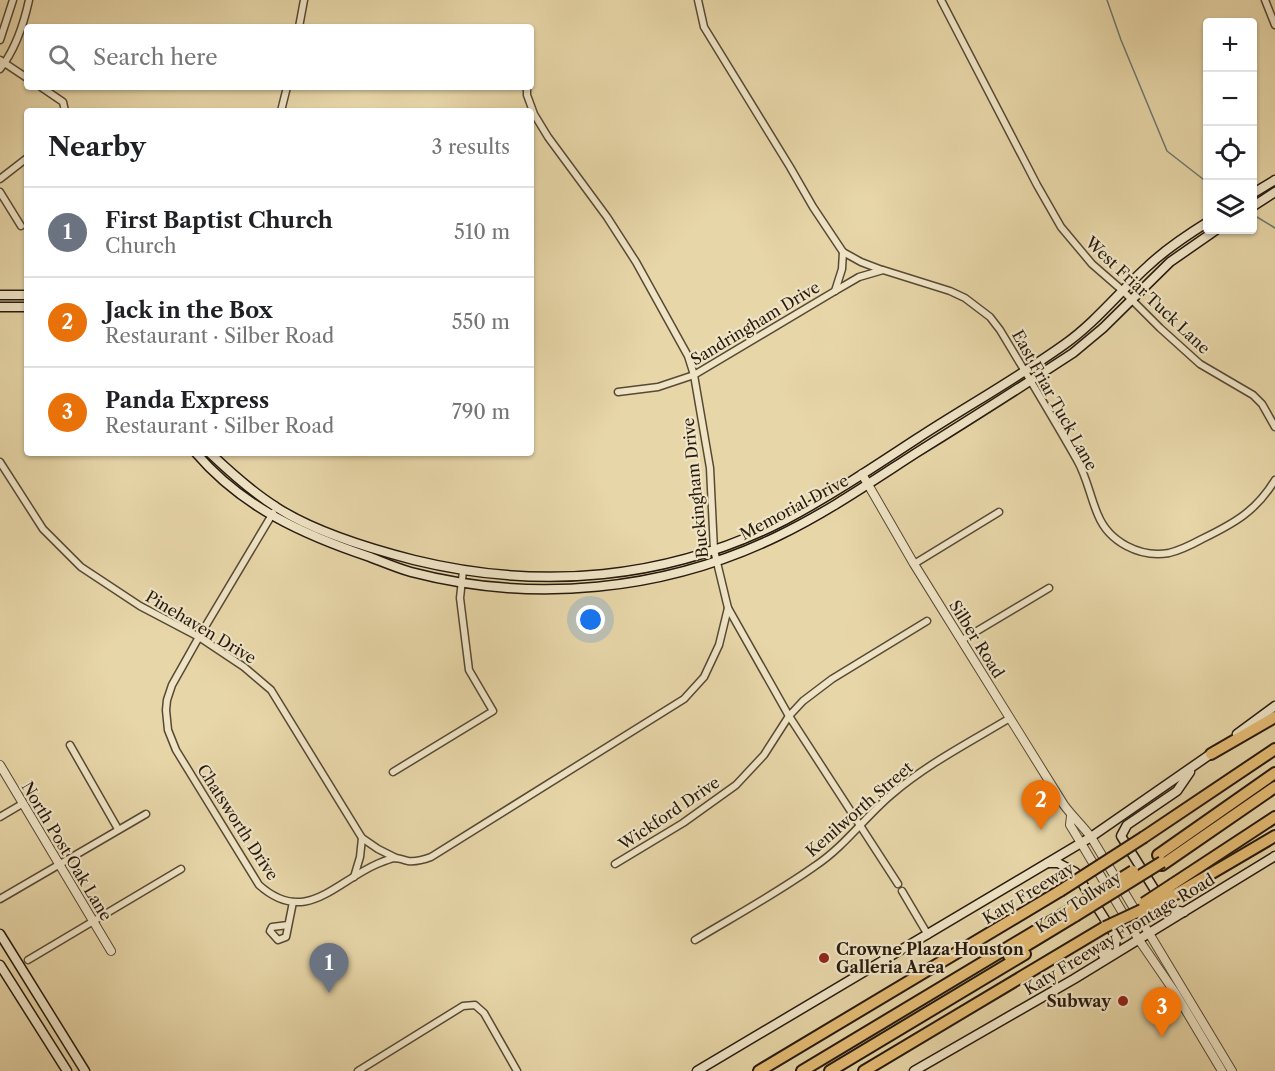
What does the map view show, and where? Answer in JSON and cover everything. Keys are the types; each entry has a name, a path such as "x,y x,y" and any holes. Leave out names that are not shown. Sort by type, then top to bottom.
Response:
{"highway":[{"path":"1211,754 1275,717"},
{"name":"Katy Freeway","path":"759,1071 1060,891 1275,749"},
{"path":"1161,861 1275,773"},
{"path":"815,1071 1075,915 1275,787"},
{"path":"1176,888 1275,817"},
{"path":"864,1071 1105,927 1275,836"},
{"path":"802,1071 1075,915"},
{"name":"Katy Tollway","path":"830,1071 1011,963 1075,915"}],"main road":[{"path":"1257,191 1275,180"},
{"path":"1257,204 1271,195"},
{"name":"Memorial Drive","path":"206,456 277,508 331,534 384,553 463,571 507,576 587,577 644,569 714,550 785,520 862,474 1068,342 1161,254 1203,225"},
{"name":"Memorial Drive","path":"205,456 241,496 271,516 337,546 410,572 462,582 531,589 588,588 648,580 716,561 779,536 868,484 1031,381 1090,340 1170,262 1209,234"},
{"path":"0,295 24,295"},
{"path":"0,307 24,307"},
{"path":"960,411 967,421"},
{"path":"587,577 588,588"},
{"path":"697,1071 1091,837 1196,765 1275,706"},
{"path":"1185,912 1166,908 1121,836 1127,825 1177,791 1196,765"},
{"name":"Katy Freeway Frontage Road","path":"914,1071 1139,940 1275,856"},
{"path":"1023,1009 1070,975 1112,950 1117,940 1076,872 1058,863 1048,863"},
{"path":"0,934 85,1071"},
{"path":"0,965 67,1071"}],"street":[{"path":"0,40 13,0"},
{"path":"0,69 22,24 29,0"},
{"path":"300,24 304,0"},
{"path":"698,0 704,27 813,207 843,252"},
{"name":"West Friar Tuck Lane","path":"941,0 1061,227 1092,264 1200,364 1253,395 1262,404 1275,427"},
{"path":"1265,0 1275,26"},
{"path":"2,61 24,76"},
{"path":"45,90 63,102 64,108"},
{"path":"282,108 286,90"},
{"name":"Buckingham Drive","path":"527,90 532,108"},
{"name":"Buckingham Drive","path":"534,114 636,262 688,356 694,375 710,468 714,550 728,608 789,716 860,824 928,935"},
{"path":"0,179 24,160"},
{"path":"0,192 21,226"},
{"name":"East Friar Tuck Lane","path":"843,252 883,270 939,286 965,298 990,317 1025,370 1079,463 1103,524 1121,543 1135,550 1167,553 1181,549 1220,531 1250,511 1263,500 1275,480"},
{"name":"Sandringham Drive","path":"835,291 842,269 843,252"},
{"name":"Sandringham Drive","path":"618,392 658,387 694,375 859,277 883,270"},
{"name":"Pinehaven Drive","path":"0,462 43,530 81,567 140,606 199,637 244,666 271,690 362,838 396,858"},
{"name":"Silber Road","path":"862,474 914,564 1071,816 1079,820 1091,837 1149,933 1225,1068"},
{"name":"Chatsworth Drive","path":"277,508 172,685 167,700 168,730 176,750 259,885 272,897 293,902"},
{"path":"914,564 999,512"},
{"path":"393,772 493,711 469,670 460,598 463,571"},
{"path":"962,640 1049,588"},
{"path":"288,925 293,902 316,899 376,865 396,858 416,862 431,857 684,699 704,678 719,645 728,608"},
{"name":"Wickford Drive","path":"615,864 683,823 736,785 764,755 789,716 803,701 832,679 927,621"},
{"name":"Kenilworth Street","path":"695,940 816,866 917,774 1010,718"},
{"path":"70,745 118,829"},
{"name":"North Post Oak Lane","path":"0,765 111,951"},
{"path":"0,817 22,804"},
{"path":"0,899 146,814"},
{"name":"Silber Road","path":"1071,816 1070,825 1139,940 1225,1068"},
{"path":"354,878 362,838"},
{"path":"28,960 181,869"},
{"path":"358,1071 463,1006 476,1005 484,1013 517,1071"}],"waterway":[{"path":"1107,0 1167,151 1204,180"},
{"path":"1257,217 1275,228"}],"place":[{"name":"Jack in the Box","path":"1041,830"},
{"name":"Crowne Plaza Houston Galleria Area","path":"824,958"},
{"name":"First Baptist Church","path":"329,993"},
{"name":"Subway","path":"1123,1001"},
{"name":"Panda Express","path":"1162,1037"}]}
